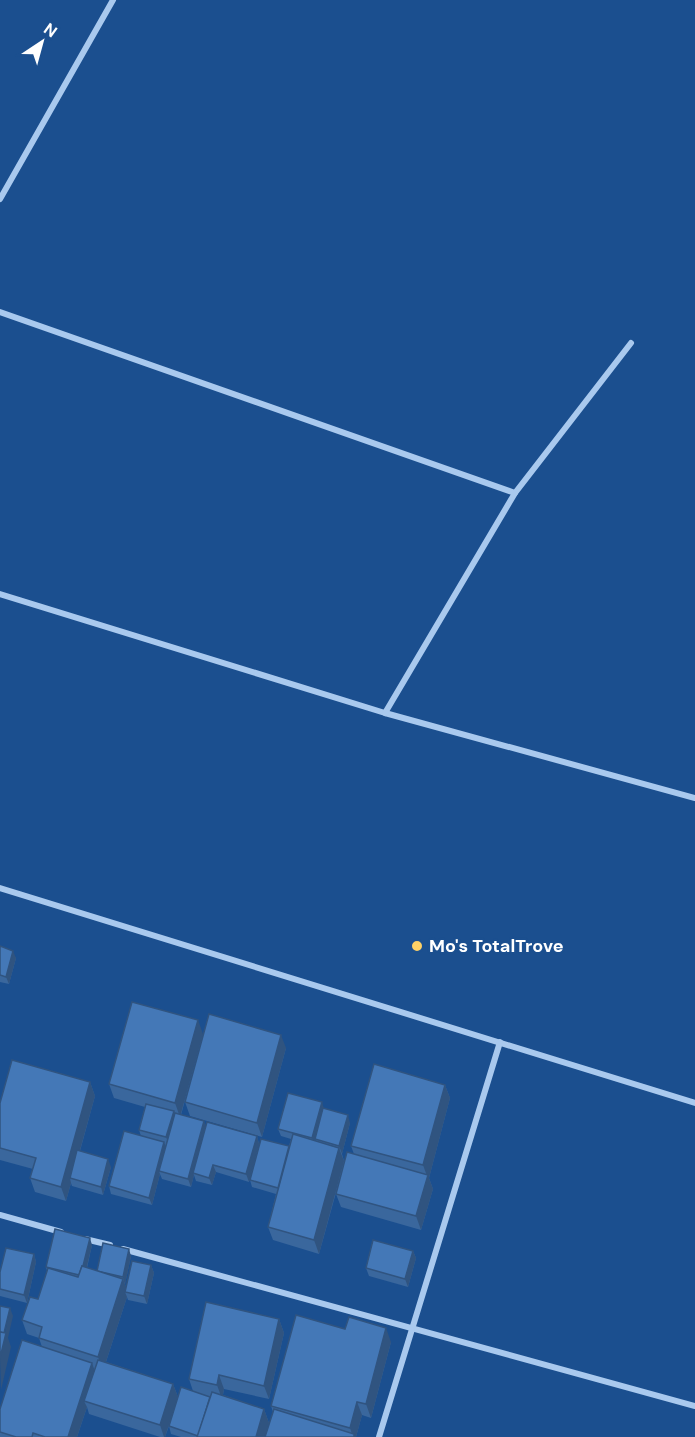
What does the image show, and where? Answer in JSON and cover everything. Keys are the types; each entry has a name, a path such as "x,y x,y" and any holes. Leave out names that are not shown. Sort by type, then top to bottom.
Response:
{"street":[{"path":"1,194 113,0"},
{"path":"0,312 515,493"},
{"path":"385,713 515,493 631,343"},
{"path":"0,594 385,713 695,798"},
{"path":"0,888 695,1103"},
{"path":"380,1437 500,1042"},
{"path":"0,1215 69,1234"},
{"path":"80,1237 695,1406"}],"building":[{"path":"0,946 13,951 6,977 0,975"},
{"path":"132,1002 198,1020 175,1103 109,1084"},
{"path":"209,1014 281,1035 257,1123 185,1102"},
{"path":"12,1060 90,1082 61,1187 30,1178 36,1158 0,1148 0,1103"},
{"path":"374,1064 445,1085 423,1165 351,1146"},
{"path":"288,1093 322,1102 312,1138 278,1129"},
{"path":"146,1104 174,1111 166,1137 139,1130"},
{"path":"323,1108 348,1115 339,1146 315,1139"},
{"path":"175,1113 204,1121 188,1179 159,1171"},
{"path":"207,1122 257,1136 246,1174 213,1165 209,1178 193,1173"},
{"path":"124,1131 164,1142 149,1198 109,1186"},
{"path":"293,1134 339,1148 314,1240 268,1227"},
{"path":"261,1139 289,1146 278,1188 250,1180"},
{"path":"77,1150 108,1159 101,1187 70,1178"},
{"path":"347,1152 428,1175 416,1216 336,1194"},
{"path":"55,1229 90,1238 79,1275 46,1267"},
{"path":"373,1240 413,1251 405,1279 366,1268"},
{"path":"103,1243 129,1249 123,1277 97,1271"},
{"path":"6,1248 34,1254 24,1295 0,1289 0,1272"},
{"path":"132,1261 151,1265 144,1296 125,1292"},
{"path":"82,1266 123,1279 98,1357 39,1338 42,1327 22,1320 30,1297 38,1299 48,1268 78,1277"},
{"path":"206,1302 279,1319 264,1386 219,1375 217,1385 189,1379"},
{"path":"0,1306 10,1308 4,1333 0,1332"},
{"path":"296,1315 345,1329 349,1317 386,1328 366,1404 357,1402 350,1428 271,1406"},
{"path":"0,1332 6,1333 0,1358"},
{"path":"22,1340 92,1363 68,1437 45,1437 33,1433 32,1437 16,1437 0,1432 0,1409"},
{"path":"98,1360 173,1384 160,1425 84,1401"},
{"path":"181,1387 210,1397 198,1436 169,1426"},
{"path":"212,1392 264,1409 256,1437 197,1437"},
{"path":"274,1409 354,1434 354,1437 265,1437"}],"place":[{"name":"Mo's TotalTrove","path":"417,946"}]}
